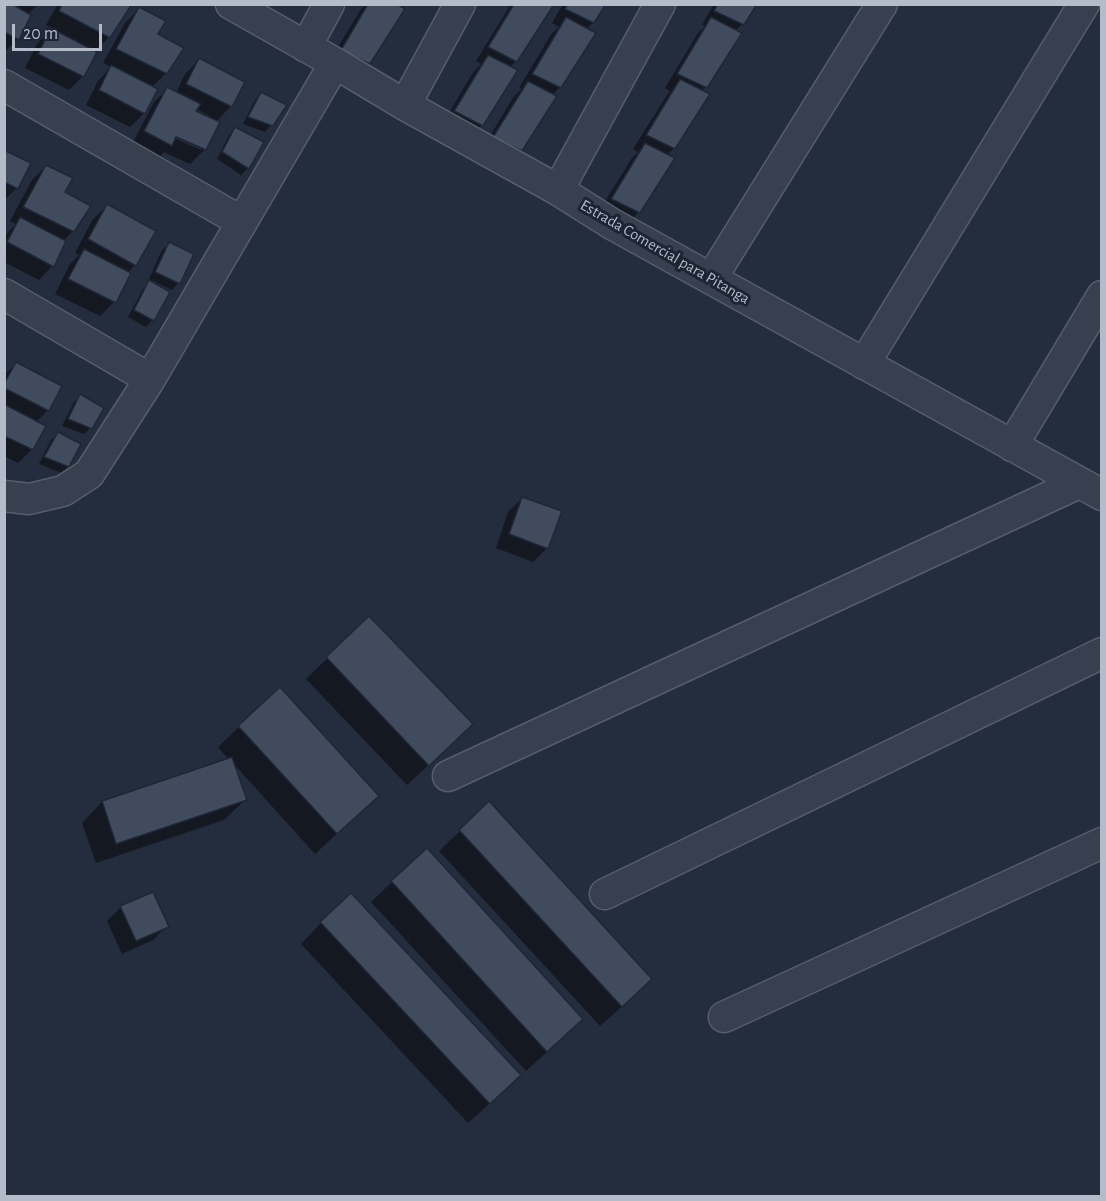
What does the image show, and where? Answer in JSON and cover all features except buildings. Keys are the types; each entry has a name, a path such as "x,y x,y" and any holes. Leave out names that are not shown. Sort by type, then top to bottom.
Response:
{"street":[{"name":"Estrada Comercial para Pitanga","path":"231,4 558,190 612,224 1090,489"},
{"path":"306,47 329,4"},
{"path":"405,105 460,4"},
{"path":"558,190 660,4"},
{"path":"711,279 882,4"},
{"path":"864,364 1084,4"},
{"path":"4,496 29,499 63,491 89,474 150,379 335,63"},
{"path":"4,85 242,222"},
{"path":"4,294 150,379"},
{"path":"1012,446 1101,296"},
{"path":"448,776 1090,489"},
{"path":"605,894 1101,653"},
{"path":"724,1017 1101,843"}]}
